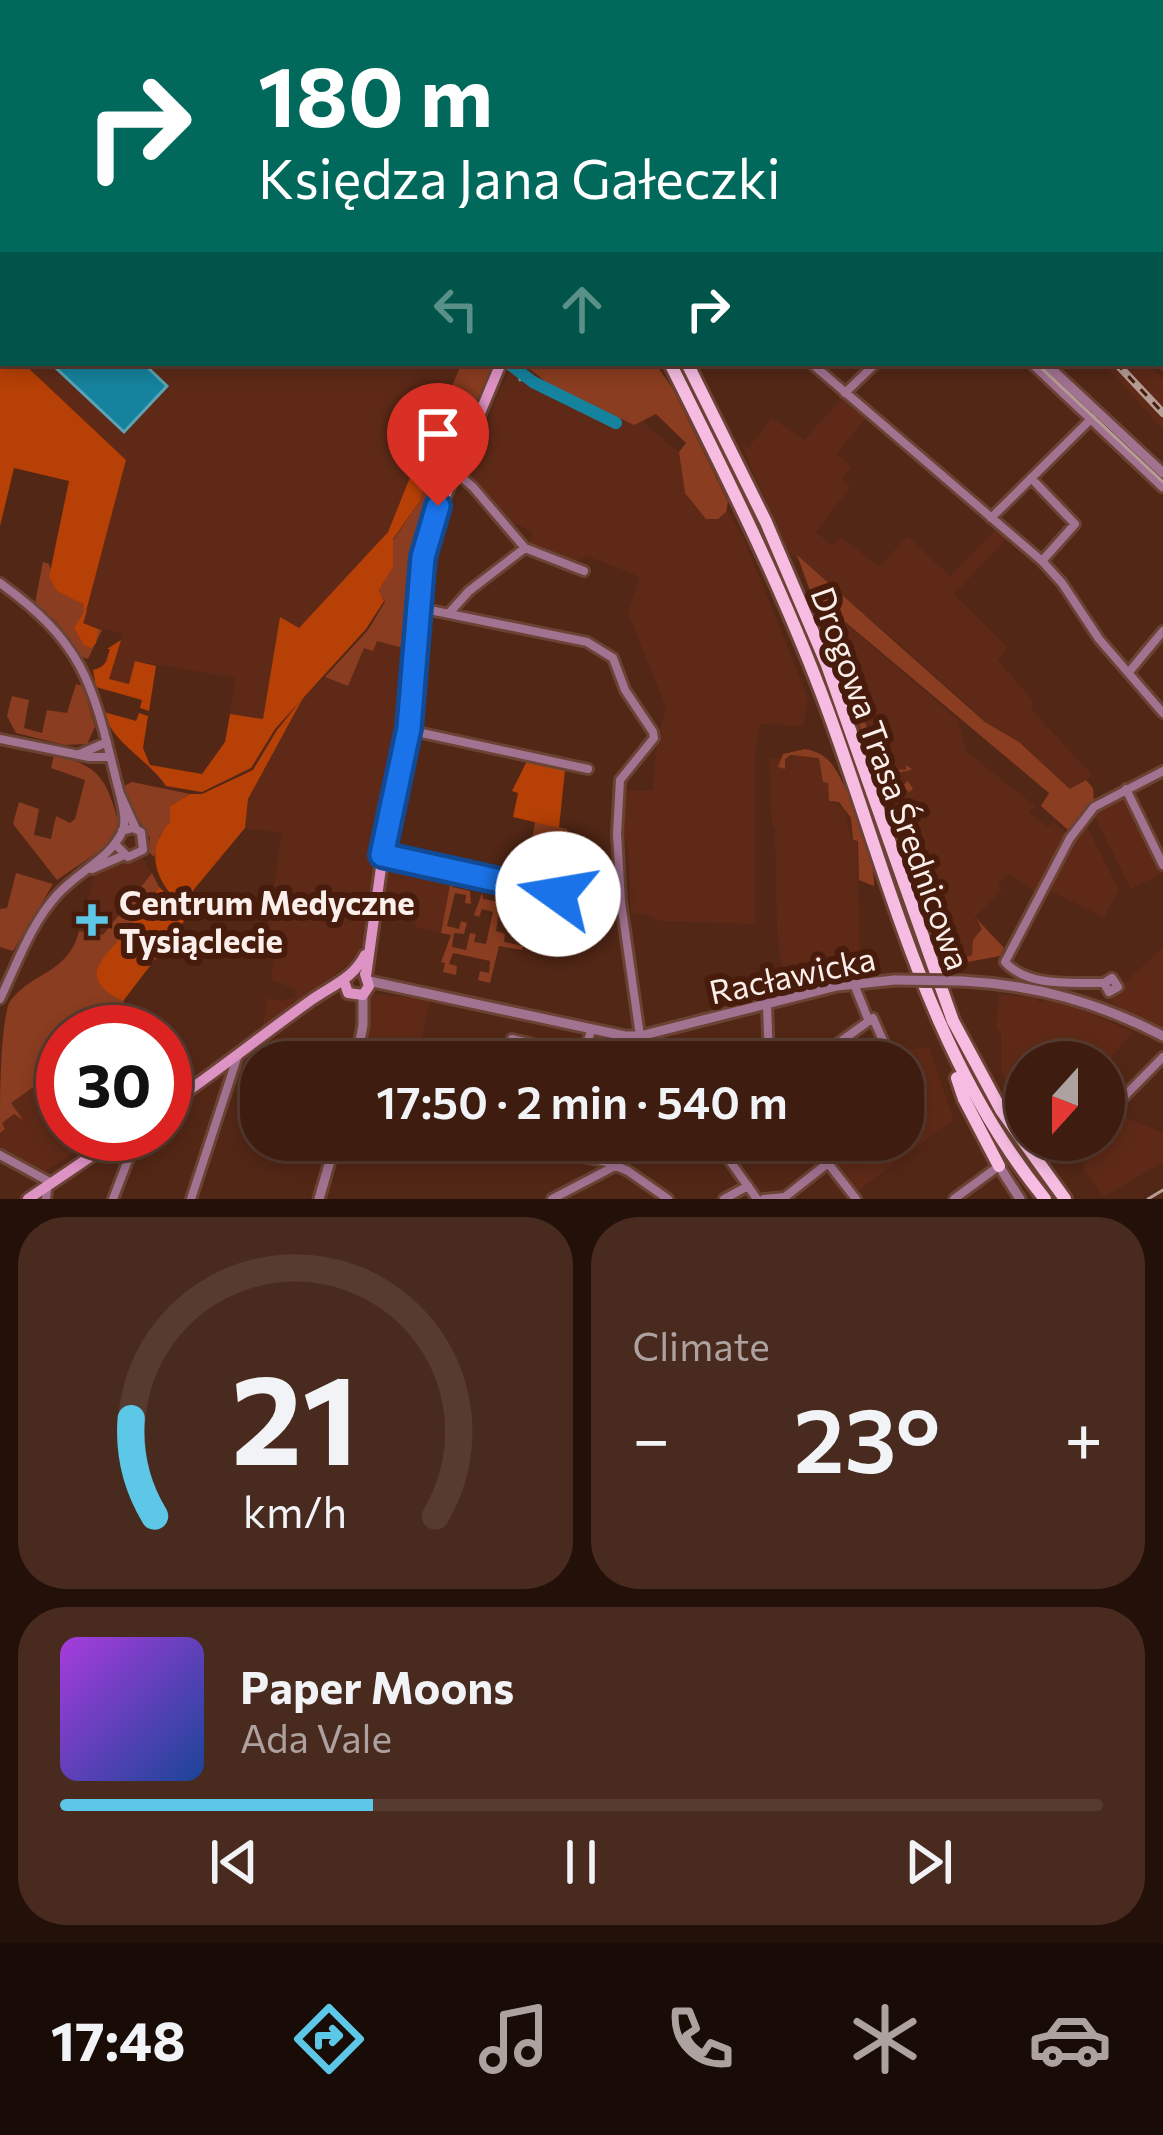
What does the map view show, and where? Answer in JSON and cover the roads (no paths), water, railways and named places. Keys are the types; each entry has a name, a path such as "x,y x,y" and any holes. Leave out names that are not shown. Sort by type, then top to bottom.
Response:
{"main road":[{"path":"192,1089 318,996 358,985 371,944 382,855 408,730 428,537 501,366"},
{"path":"660,366 688,400"},
{"name":"Drogowa Trasa Średnicowa","path":"671,366 793,621 948,1048 1006,1148 1045,1199"},
{"name":"Drogowa Trasa Średnicowa","path":"688,366 766,522 820,648 953,1021 1000,1110 1065,1199"},
{"path":"948,1048 964,1100 999,1166"},
{"path":"28,1199 84,1161"}],"street":[{"path":"815,366 1042,561 1099,639 1163,713"},
{"path":"845,392 873,366"},
{"path":"1036,366 1163,473"},
{"path":"1048,366 1163,487"},
{"path":"991,518 1094,415"},
{"path":"453,470 525,548 584,571"},
{"path":"1031,478 1075,524 1042,561"},
{"path":"451,611 478,583 525,548"},
{"path":"0,583 68,642 91,687 119,791 145,840 135,857 125,856 85,872"},
{"path":"418,608 451,611 595,646 613,658 625,691 653,732 620,780 617,804 621,902 644,1041"},
{"path":"1129,672 1163,632"},
{"path":"408,730 588,769"},
{"path":"0,739 110,757"},
{"path":"79,754 107,742"},
{"path":"1103,1008 1107,987 1031,978 1014,972 1005,962 1070,838 1094,807 1163,771"},
{"path":"1126,789 1163,865"},
{"path":"0,999 47,908 116,844 122,831 119,791"},
{"path":"122,831 137,830"},
{"path":"116,844 125,856"},
{"path":"382,855 558,894"},
{"name":"Racławicka","path":"358,985 418,993 591,1031 640,1036 854,984 962,981 1042,990 1103,1008 1163,1036"},
{"path":"854,984 868,1019"},
{"path":"357,1041 358,985"},
{"path":"767,1004 768,1041"},
{"path":"839,1041 873,1018 883,1041"},
{"path":"586,1041 591,1031"},
{"path":"624,1041 625,1036"},
{"path":"512,1040 517,1041"},
{"path":"1125,1096 1163,1057"},
{"path":"191,1199 237,1058"},
{"path":"0,1155 49,1185 46,1199"},
{"path":"113,1199 128,1161"},
{"path":"319,1199 330,1161"},
{"path":"598,1161 668,1199"},
{"path":"730,1161 760,1199 785,1197 828,1163 856,1199"},
{"path":"552,1199 611,1164"},
{"path":"954,1199 999,1166 1020,1199"},
{"path":"724,1199 748,1186"}],"water":[{"path":"146,366 167,386 124,432 57,369"}],"waterway":[{"path":"512,366 533,382 616,423"},
{"path":"519,372 520,380"}],"tram line":[{"path":"1039,366 1163,482"},
{"path":"1148,1199 1163,1190"}],"railway":[{"path":"1119,366 1163,413"}],"place":[{"name":"Centrum Medyczne Tysiąclecie","path":"92,920"}]}
